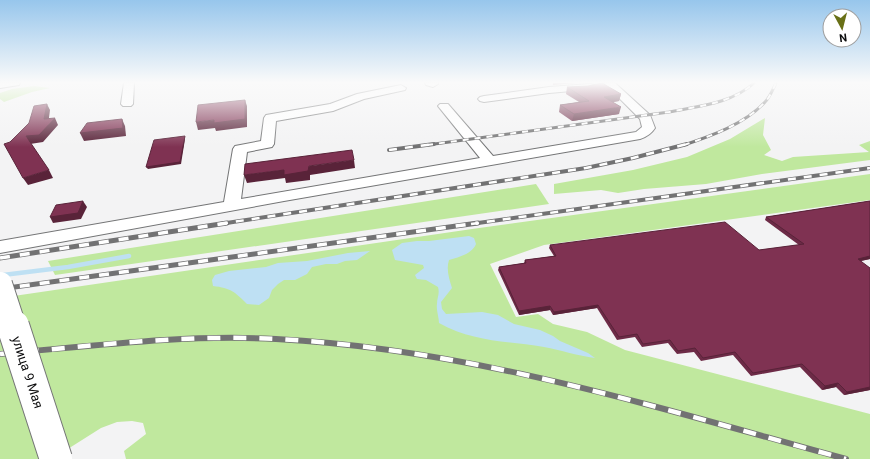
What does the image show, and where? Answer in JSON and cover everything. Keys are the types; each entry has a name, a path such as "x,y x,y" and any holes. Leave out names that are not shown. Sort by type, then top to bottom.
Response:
{"main road":[{"name":"улица 9 Мая","path":"0,284 56,459"}],"lane":[{"path":"232,205 240,149 267,144 270,118 333,107 340,104"},
{"path":"0,247 489,160 640,135 649,128 646,118 631,104"},
{"path":"444,106 489,160"}],"green space":[{"path":"765,118 763,135 771,150 764,155 782,161 793,157 869,152 859,145 870,141 870,160 762,174 706,184 644,189 618,193 601,190 554,194 554,184 633,170 687,157 730,139"},
{"path":"870,174 870,200 544,245 490,264 516,317 538,314 553,324 587,332 625,350 870,414 870,459 126,459 124,451 146,434 143,423 132,421 117,422 101,428 52,459 0,459 0,298 472,229"},
{"path":"536,184 549,204 55,275 48,261"}],"water":[{"path":"469,236 474,238 476,244 472,250 465,255 449,260 448,263 449,278 452,288 441,302 442,309 446,314 482,312 498,315 514,324 540,330 560,341 588,353 595,358 544,347 490,340 465,334 439,323 437,306 439,292 438,287 426,280 417,279 415,275 424,268 423,265 395,260 392,250 402,243"},
{"path":"370,251 357,260 312,267 307,274 295,280 284,280 272,290 269,298 259,305 247,304 232,291 213,286 212,280 215,275 229,271 266,267 278,263 307,261 348,253"}],"building":[{"path":"47,104 44,119 55,118 39,135 26,136 49,170 23,178 4,144 10,142 29,123 34,106"},
{"path":"245,104 245,119 214,123 214,120 196,122 198,105"},
{"path":"617,104 621,107 574,114 560,105"},
{"path":"122,119 123,128 80,133 87,123"},
{"path":"185,136 180,162 146,167 154,140"},
{"path":"352,150 354,160 309,166 308,171 284,175 284,170 244,175 245,164"},
{"path":"83,201 78,213 50,217 56,205"},
{"path":"870,201 870,256 858,259 870,268 870,387 847,392 838,383 825,386 802,364 753,373 735,352 703,358 695,348 678,351 670,340 643,344 637,334 619,337 598,305 554,312 550,306 519,311 499,267 526,263 525,260 556,256 550,245 725,222 759,250 804,244 766,217"}],"waterway":[{"path":"3,275 68,267 129,256"}],"railway":[{"path":"427,145 669,112 707,104"},
{"path":"687,144 705,138 738,123 748,117 763,104"},
{"path":"389,150 434,144"},
{"path":"220,224 586,168 687,144"},
{"path":"471,224 870,168"},
{"path":"0,258 227,223"},
{"path":"0,289 478,223"},
{"path":"0,354 172,339 207,338 276,339 349,345 421,355 493,368 564,384 635,401 846,459"}]}
